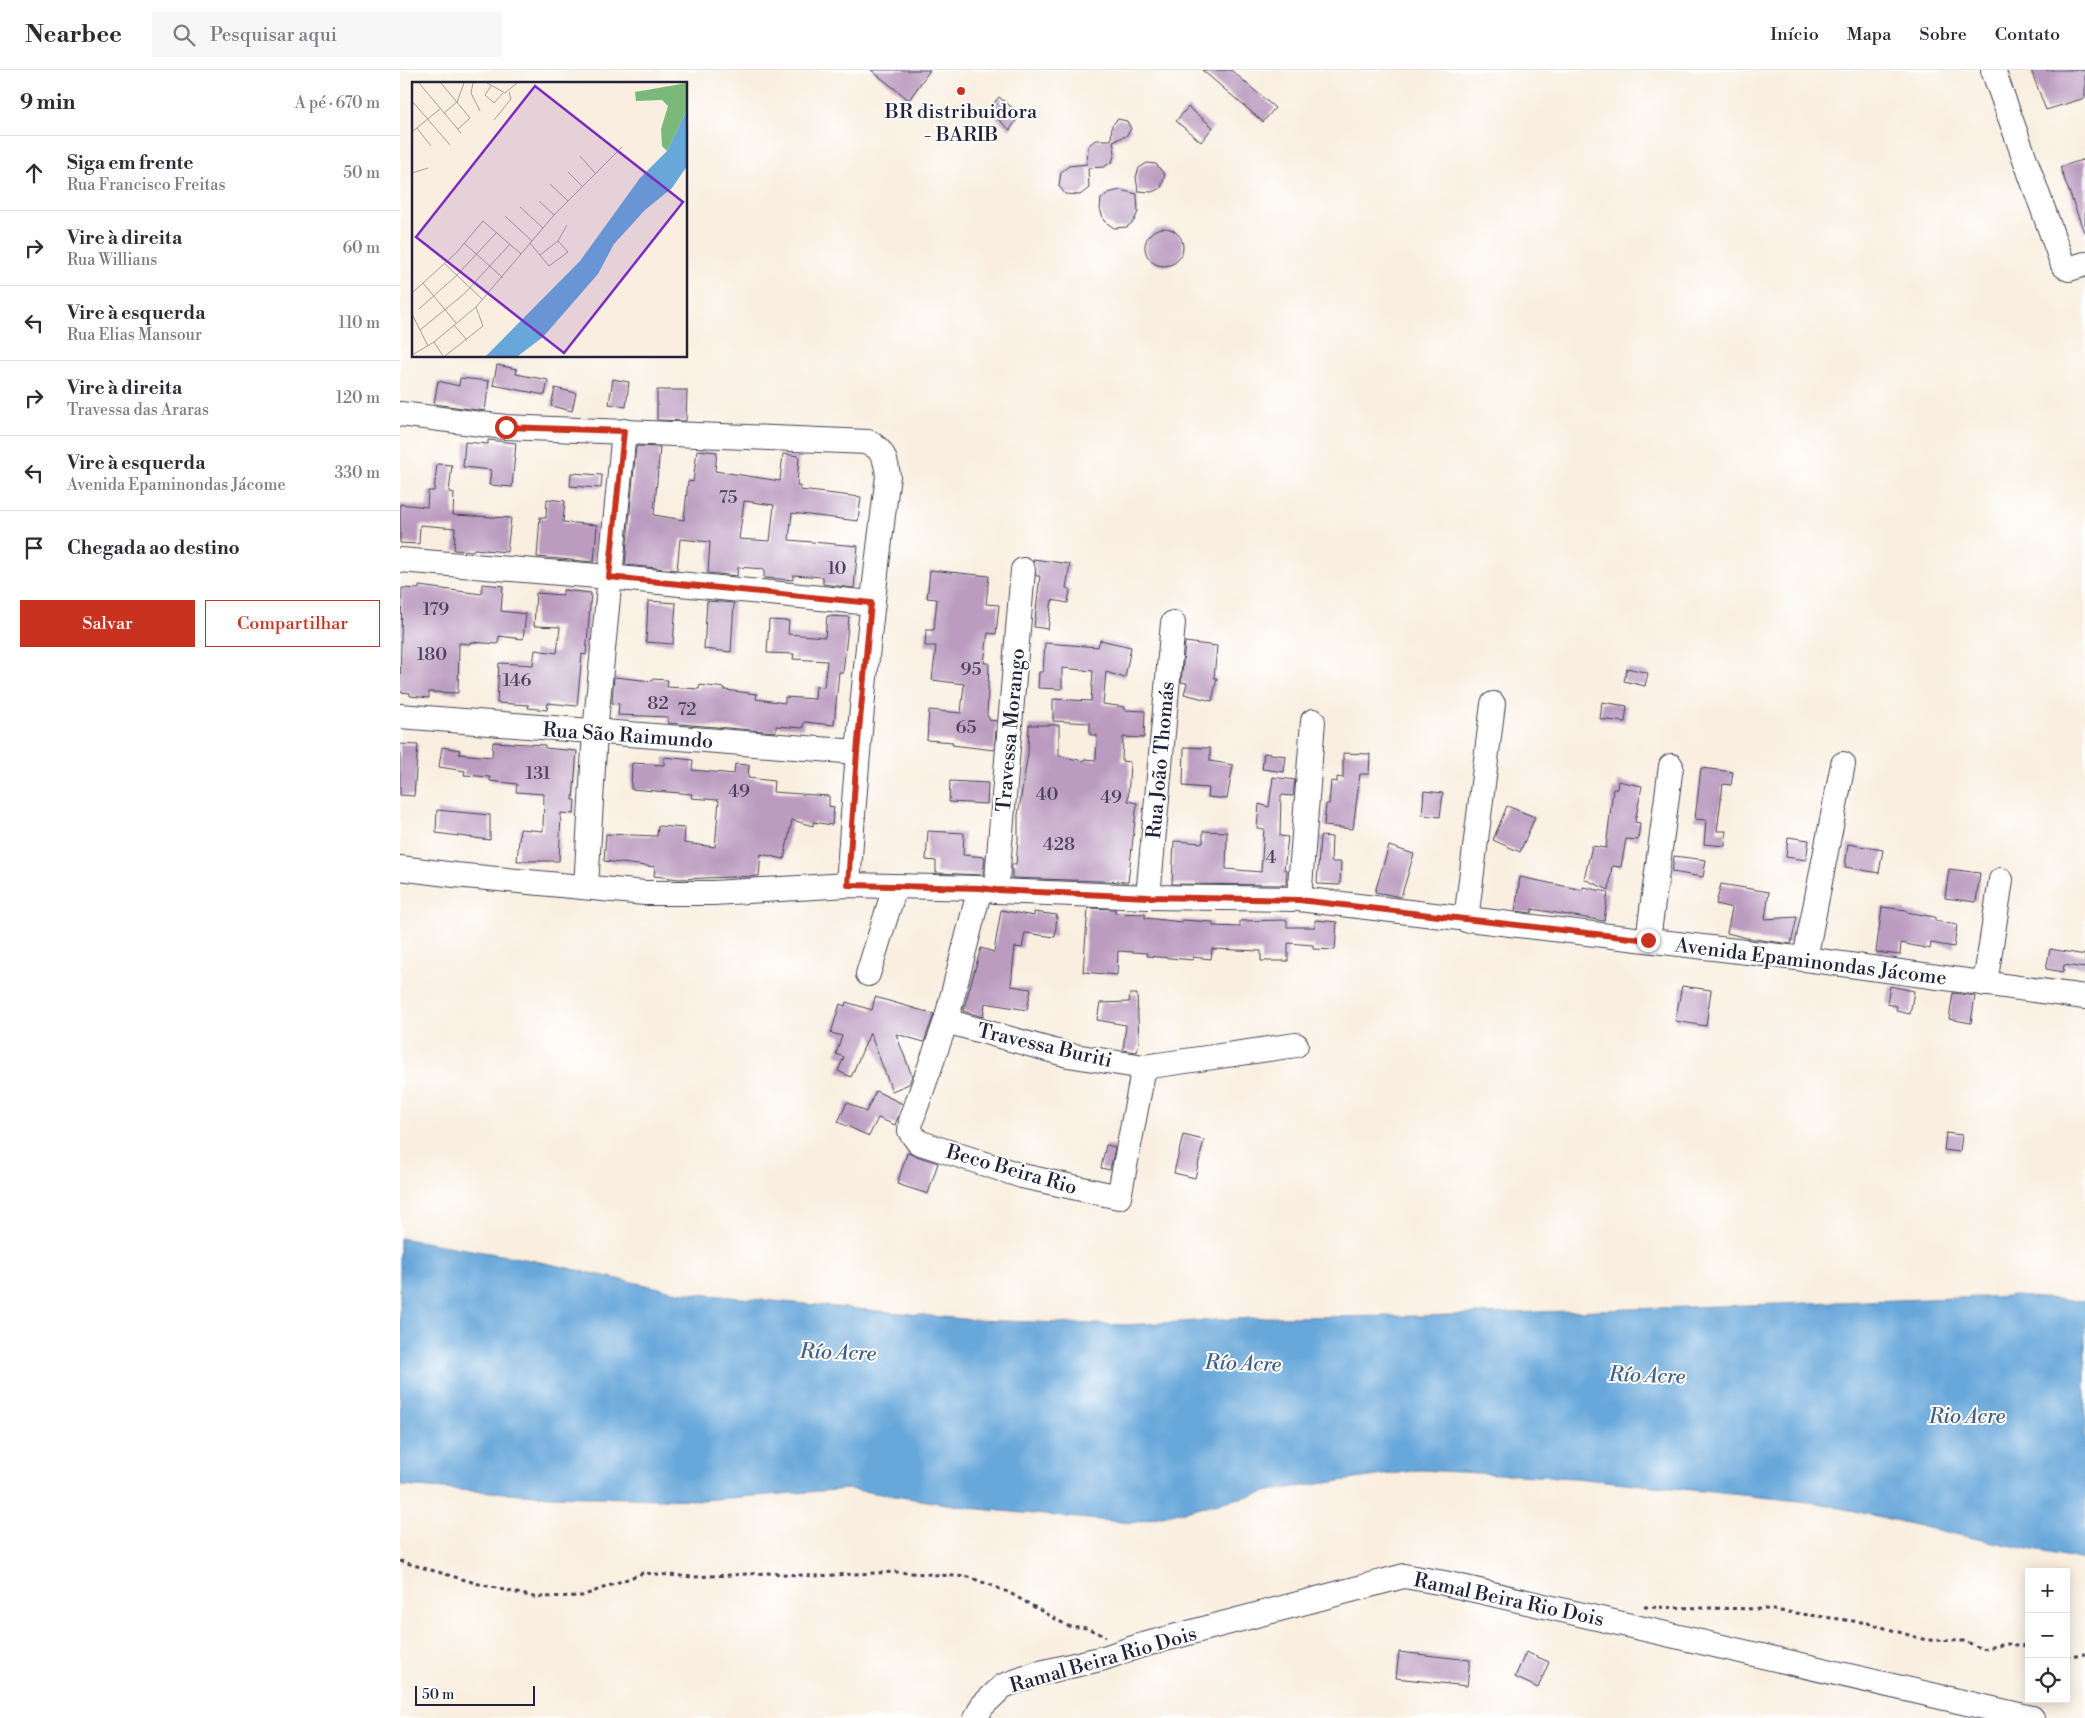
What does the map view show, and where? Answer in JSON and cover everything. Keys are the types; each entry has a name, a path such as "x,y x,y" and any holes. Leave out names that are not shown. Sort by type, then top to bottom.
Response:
{"street":[{"path":"1993,70 2063,265 2069,269 2085,264"},
{"path":"400,414 506,427 868,442 877,447 885,457 888,476 871,603 857,752 848,885"},
{"path":"586,888 595,732 624,431"},
{"path":"400,560 609,577 871,603"},
{"name":"Travessa Morango","path":"910,1131 911,1121 946,1021 988,889 1023,570"},
{"name":"Rua João Thomás","path":"1148,897 1173,623"},
{"path":"1466,920 1493,704"},
{"name":"Rua São Raimundo","path":"400,716 857,752"},
{"path":"1299,900 1313,721"},
{"path":"1805,959 1842,764"},
{"path":"1648,940 1671,766"},
{"name":"Avenida Epaminondas Jácome","path":"400,868 645,893 713,894 848,885 988,889 1148,897 1299,900 1805,959 2085,997"},
{"path":"1985,984 2001,880"},
{"path":"868,974 895,886"},
{"name":"Travessa Buriti","path":"946,1021 1068,1055 1144,1067 1296,1046"},
{"name":"Beco Beira Rio","path":"910,1131 918,1142 1022,1176 1120,1197 1144,1067"},
{"name":"Ramal Beira Rio Dois","path":"976,1718 982,1706 1003,1686 1036,1674 1404,1576 1444,1582 2032,1718"}],"path":[{"path":"400,1561 479,1584 534,1597 582,1596 643,1573 703,1577 766,1573 814,1576 896,1572 969,1577 1008,1592 1068,1626 1087,1628 1107,1637 1124,1651"},
{"path":"1637,1608 1766,1609 1868,1622 1926,1640 1965,1641 1982,1650 2007,1644 2025,1646"},
{"path":"2070,1656 2085,1654"}],"water":[{"name":"Rio Acre","path":"400,1238 531,1260 678,1292 974,1320 1124,1325 1271,1317 1420,1316 2015,1296 2085,1301 2085,1560 1972,1538 1819,1503 1575,1478 1420,1470 1275,1490 1132,1523 979,1509 849,1489 701,1500 551,1496 400,1486"}],"building":[{"path":"871,70 930,70 909,100"},
{"path":"1202,70 1231,70 1275,108 1263,122"},
{"path":"2031,70 2085,70 2085,98 2046,110"},
{"path":"999,97 1020,114 1010,130 988,110"},
{"path":"1188,107 1213,127 1201,142 1176,121"},
{"path":"1118,119 1127,121 1131,129 1126,136 1113,141 1115,153 1112,162 1104,167 1088,168 1089,188 1080,195 1065,194 1059,186 1061,172 1069,166 1087,164 1088,146 1095,140 1111,140 1112,125"},
{"path":"2085,159 2085,232 2084,232 2060,167"},
{"path":"1147,163 1156,164 1165,175 1161,188 1152,192 1138,191 1136,177 1139,168"},
{"path":"1120,190 1137,194 1138,212 1134,221 1127,227 1114,228 1104,221 1100,209 1101,199 1108,193"},
{"path":"1164,228 1177,234 1183,247 1177,260 1164,266 1151,260 1145,247 1151,234"},
{"path":"497,365 517,369 516,374 548,380 545,395 493,385"},
{"path":"460,378 489,381 485,411 434,404 438,381 459,386"},
{"path":"613,379 629,382 626,407 609,404"},
{"path":"555,388 576,393 572,411 551,406"},
{"path":"657,390 687,390 686,421 657,420"},
{"path":"488,440 516,443 512,487 489,485 491,470 463,467 465,442 488,444"},
{"path":"636,446 660,447 654,515 684,520 688,481 693,482 697,450 717,452 715,471 780,481 783,454 799,456 797,486 800,486 800,490 861,497 858,521 792,513 789,540 858,546 854,588 823,584 823,577 793,575 793,580 764,578 764,569 738,567 737,576 708,573 710,542 680,539 677,570 625,565","holes":["744,501 774,505 770,541 739,539"]},
{"path":"437,464 452,465 449,492 454,493 453,515 511,518 507,552 474,549 473,551 454,550 455,528 420,525 419,544 400,543 400,504 427,507 428,491 434,491"},
{"path":"571,473 602,475 601,488 570,486"},
{"path":"547,499 565,501 563,522 597,525 594,562 537,557 540,517 546,518"},
{"path":"1033,559 1070,564 1066,588 1070,589 1068,603 1052,600 1048,629 1034,627 1040,576 1036,576"},
{"path":"930,570 989,576 986,604 999,605 996,634 988,633 984,663 989,663 987,717 989,717 989,720 997,721 994,750 952,745 953,742 927,740 929,710 961,713 964,684 932,680 936,646 925,646 926,630 934,630 937,599 927,598"},
{"path":"482,584 503,586 501,611 526,614 523,639 499,636 498,644 459,643 458,693 429,692 429,698 410,696 410,693 400,692 402,588 419,589 419,586 482,594"},
{"path":"563,590 591,593 586,655 582,654 577,706 548,703 547,710 528,708 529,705 497,703 499,663 533,665 535,650 557,653 560,627 534,626 536,593 563,595"},
{"path":"648,601 676,603 673,644 646,642"},
{"path":"707,601 734,603 731,652 704,649"},
{"path":"827,616 849,617 843,673 839,672 834,725 804,722 803,728 776,726 776,732 668,723 668,717 618,715 619,704 612,703 614,677 652,681 652,679 668,680 667,687 699,689 700,685 725,688 725,690 757,694 756,699 785,703 785,697 815,699 816,686 824,687 827,661 793,659 794,654 767,653 769,620 789,621 788,634 825,637"},
{"path":"1100,640 1131,647 1125,678 1106,672 1103,704 1125,707 1125,710 1145,711 1144,738 1123,737 1122,761 1130,762 1128,801 1137,803 1128,882 1012,878 1012,864 1016,864 1018,815 1028,753 1029,725 1059,725 1059,756 1084,761 1084,759 1096,760 1097,735 1090,735 1090,723 1053,721 1053,699 1091,701 1093,671 1062,668 1062,689 1038,688 1039,672 1043,672 1045,643 1098,647"},
{"path":"1185,642 1217,646 1214,678 1217,678 1212,701 1184,694 1187,683 1181,682"},
{"path":"1627,668 1648,673 1645,686 1624,681"},
{"path":"1602,702 1627,706 1625,722 1600,719"},
{"path":"493,742 545,745 545,748 577,751 573,800 575,800 574,814 561,813 559,861 517,861 520,829 543,831 544,794 516,792 517,784 490,781 490,777 464,775 465,771 439,767 442,747 460,750 459,754 492,757"},
{"path":"400,744 418,745 414,796 400,795"},
{"path":"1184,747 1210,748 1210,761 1233,765 1227,799 1208,797 1209,788 1183,786"},
{"path":"1264,753 1286,756 1284,772 1262,769"},
{"path":"1343,753 1370,754 1369,774 1360,774 1353,829 1324,826 1326,804 1329,804 1331,781 1337,782 1337,777 1343,778"},
{"path":"664,757 693,760 692,770 734,774 735,764 749,765 748,778 774,781 773,792 829,796 829,806 834,807 832,825 813,822 813,826 792,820 784,859 761,854 759,876 679,879 654,876 655,867 604,861 606,834 657,836 658,826 685,828 684,843 715,847 719,800 691,798 692,794 631,789 632,763 664,765"},
{"path":"1701,768 1733,772 1731,785 1723,784 1717,831 1726,831 1725,846 1704,844 1706,820 1695,819"},
{"path":"1273,777 1295,780 1293,796 1281,795 1280,836 1288,837 1284,870 1287,870 1286,885 1172,884 1174,841 1203,843 1203,831 1227,832 1226,869 1261,872 1264,829 1257,828 1259,804 1269,807"},
{"path":"950,781 988,783 987,804 949,802"},
{"path":"1618,781 1642,786 1635,822 1640,823 1638,840 1626,839 1621,867 1612,866 1609,890 1584,879 1592,846 1606,848 1613,789 1617,789"},
{"path":"1424,791 1443,793 1440,817 1422,815"},
{"path":"1507,806 1535,817 1520,852 1493,840"},
{"path":"437,810 490,815 490,840 436,833"},
{"path":"928,831 964,833 963,855 985,857 983,875 936,873 936,861 926,860"},
{"path":"1320,836 1332,837 1331,862 1341,862 1340,885 1317,884"},
{"path":"1788,837 1809,840 1806,860 1786,857"},
{"path":"1848,844 1883,850 1879,873 1845,867"},
{"path":"1389,846 1414,854 1401,897 1375,892"},
{"path":"1674,856 1706,860 1703,877 1672,872"},
{"path":"1949,869 1980,873 1976,902 1945,898"},
{"path":"1520,877 1583,890 1583,887 1608,892 1604,921 1532,909 1532,913 1515,911"},
{"path":"1721,884 1769,892 1765,919 1797,917 1791,944 1747,938 1727,933 1732,908 1716,904"},
{"path":"1882,907 1906,910 1906,912 1935,917 1935,921 1957,925 1954,947 1931,943 1930,949 1901,943 1900,955 1876,952"},
{"path":"1088,908 1115,909 1115,913 1145,914 1145,918 1182,922 1182,920 1213,922 1213,926 1240,927 1240,921 1287,920 1287,927 1315,927 1315,920 1337,922 1335,950 1313,949 1313,945 1288,943 1288,961 1261,961 1261,951 1212,949 1211,959 1193,957 1193,960 1147,956 1147,953 1118,951 1117,975 1083,972"},
{"path":"1001,910 1034,916 1034,912 1057,915 1055,937 1025,933 1022,948 1015,947 1011,986 1031,989 1027,1010 985,1003 983,1017 963,1011 981,948 994,952"},
{"path":"2050,949 2085,955 2085,968 2064,965 2063,972 2046,969"},
{"path":"1682,986 1711,990 1706,1026 1675,1021"},
{"path":"1890,986 1914,991 1910,1014 1896,1011 1897,1006 1887,1004"},
{"path":"1953,993 1975,996 1971,1023 1949,1019"},
{"path":"1130,994 1137,994 1139,1042 1137,1052 1123,1050 1126,1025 1097,1020 1100,1003 1129,1002"},
{"path":"875,997 934,1014 924,1042 896,1034 912,1076 909,1084 892,1091 870,1033 851,1077 838,1071 844,1057 836,1054 842,1036 831,1033 840,1004 845,1006 846,1002 872,1010"},
{"path":"876,1091 903,1104 895,1125 878,1118 869,1136 838,1122 847,1102 866,1112"},
{"path":"1946,1133 1962,1135 1960,1152 1944,1150"},
{"path":"1183,1135 1204,1140 1195,1178 1174,1173"},
{"path":"1106,1145 1115,1147 1110,1170 1101,1168"},
{"path":"907,1153 938,1163 928,1194 897,1184"},
{"path":"1399,1652 1470,1660 1467,1686 1396,1678"},
{"path":"1526,1652 1549,1662 1538,1688 1515,1677"}],"place":[{"name":"BR distribuidora - BARIB","path":"961,91"}],"route":[{"path":"506,427 624,431 609,577 871,603 857,752 848,885 980,888 1148,897 1299,900 1648,940"}],"water label":[{"name":"Río Acre","path":"838,1352"},
{"name":"Río Acre","path":"1243,1363"},
{"name":"Río Acre","path":"1647,1375"}]}
